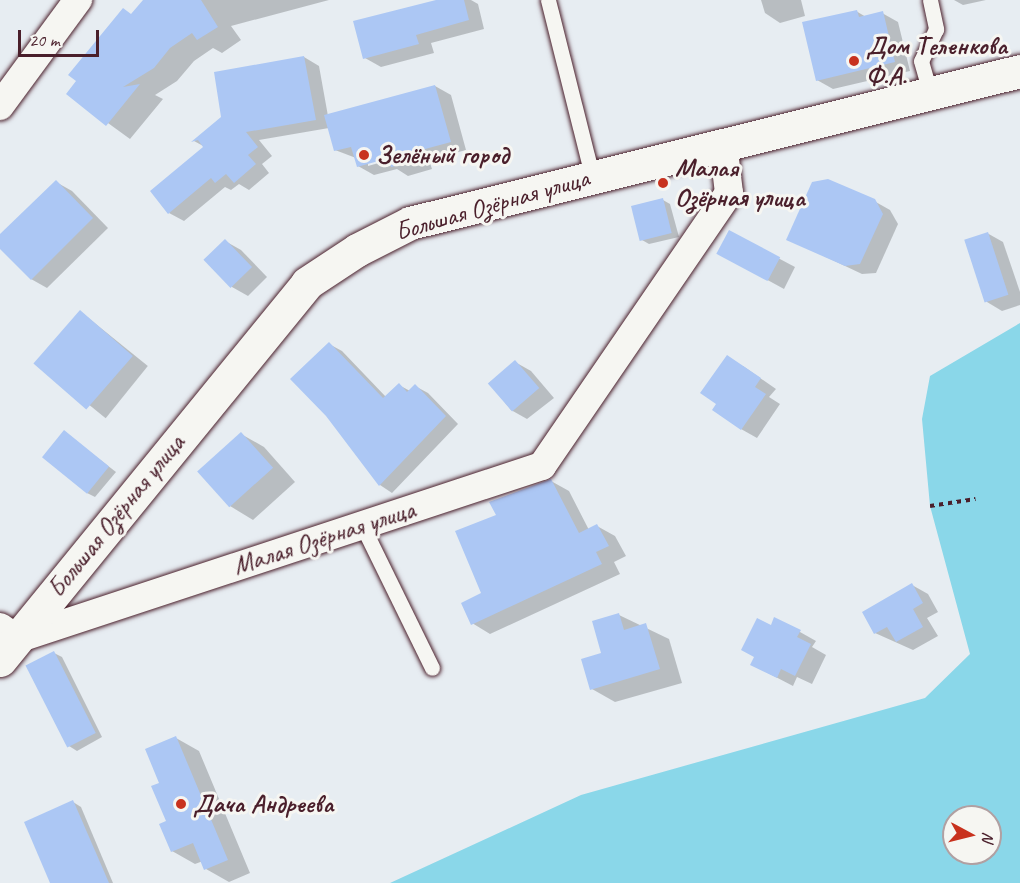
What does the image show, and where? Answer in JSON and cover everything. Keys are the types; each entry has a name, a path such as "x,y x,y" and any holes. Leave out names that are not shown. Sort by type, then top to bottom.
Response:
{"street":[{"path":"0,106 78,0"},
{"name":"Большая Озёрная улица","path":"6,642 307,283 357,250 410,223 592,175 1020,71"},
{"name":"Малая Озёрная улица","path":"6,642 542,466 729,193 723,143"}],"lane":[{"path":"548,0 592,175"},
{"path":"930,0 936,28 921,61 930,93"},
{"path":"362,525 432,668"}],"path":[{"path":"930,506 975,499"}],"water":[{"path":"1020,323 1020,883 390,883 581,795 925,698 970,654 930,506 922,419 930,376"}],"building":[{"path":"143,0 201,0 218,27 197,40 192,33 170,48 154,68 123,87 140,84 106,126 66,94 76,81 68,75 123,8 131,14"},
{"path":"436,0 464,0 469,20 416,35 419,44 363,59 353,21"},
{"path":"857,10 859,17 883,11 895,62 816,81 802,22"},
{"path":"304,56 316,120 246,132 258,147 248,155 256,164 234,183 226,174 215,183 211,178 168,214 150,191 203,147 198,140 191,142 221,117 214,72"},
{"path":"435,85 451,142 414,152 417,161 391,167 389,158 357,167 351,147 334,151 324,115"},
{"path":"828,179 875,199 883,214 860,264 845,266 786,240 812,182"},
{"path":"56,180 93,218 31,280 0,249 0,234"},
{"path":"663,198 672,233 640,241 631,206"},
{"path":"729,230 780,257 768,281 716,254"},
{"path":"988,232 1008,295 985,302 964,240"},
{"path":"225,239 252,267 231,288 203,260"},
{"path":"80,310 133,356 86,410 33,364"},
{"path":"329,342 383,398 399,383 407,392 415,384 446,416 379,486 326,416 290,379"},
{"path":"727,355 761,378 755,387 766,394 741,430 712,410 716,404 700,393"},
{"path":"515,360 539,388 512,412 488,384"},
{"path":"64,430 109,467 87,494 42,457"},
{"path":"241,432 273,468 229,507 197,471"},
{"path":"551,479 579,533 597,524 609,546 596,552 602,564 471,625 461,603 481,593 455,531 496,515 489,502"},
{"path":"912,583 923,603 913,609 923,627 896,642 887,627 874,634 862,612"},
{"path":"619,613 624,630 646,623 660,669 590,690 581,659 601,653 592,621"},
{"path":"774,617 801,630 797,637 811,644 795,676 781,669 777,678 750,665 754,657 741,650 757,618 771,625"},
{"path":"54,651 96,733 67,748 25,666"},
{"name":"Дача Андреева","path":"176,736 228,860 204,870 193,843 171,852 159,824 166,821 151,786 159,783 145,749"},
{"path":"73,800 109,883 50,883 24,822"}],"place":[{"name":"Дом Теленкова Ф.А.","path":"854,61"},
{"name":"Зелёный город","path":"364,155"},
{"name":"Малая Озёрная улица","path":"663,183"},
{"name":"Дача Андреева","path":"181,804"}]}
